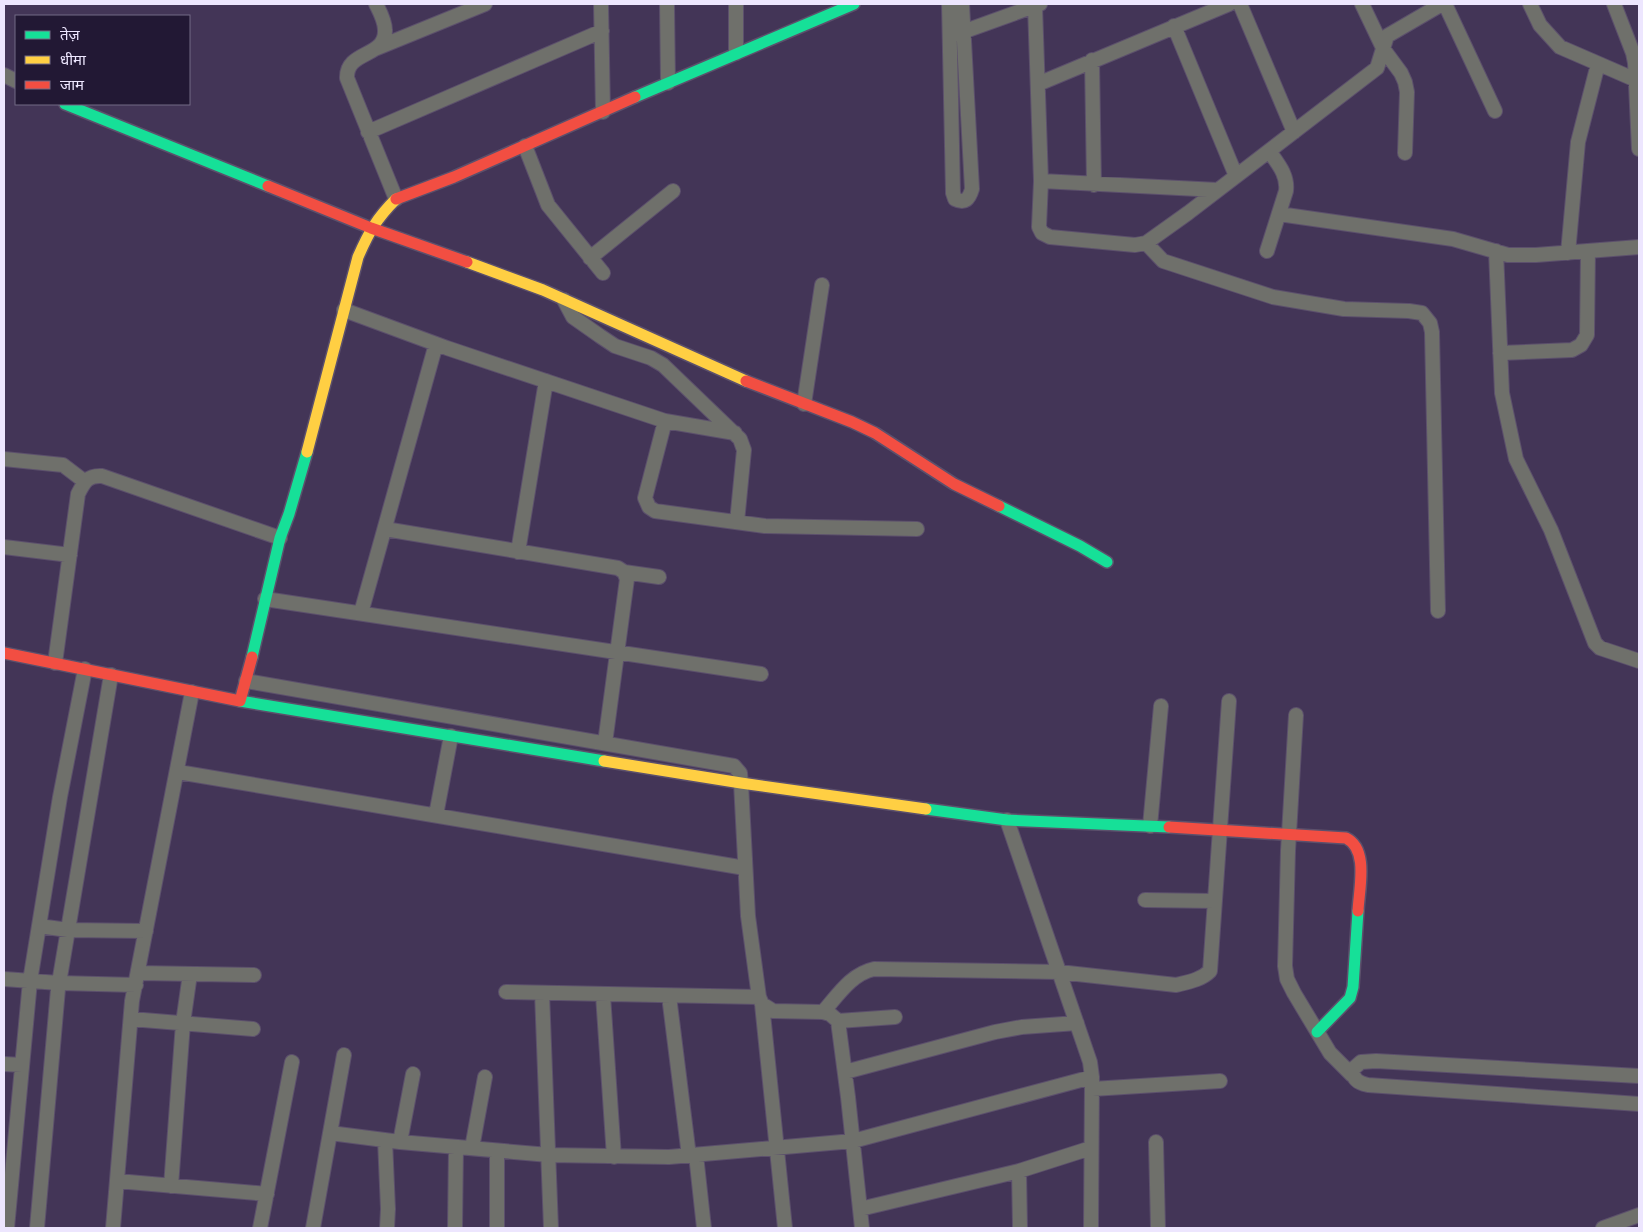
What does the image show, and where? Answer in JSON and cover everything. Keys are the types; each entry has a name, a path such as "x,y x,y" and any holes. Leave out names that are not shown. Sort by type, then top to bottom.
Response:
{"street":[{"path":"376,4 385,29 384,40 377,48"},
{"path":"396,199 346,78 346,70 352,62 377,48 485,4"},
{"path":"601,4 603,112"},
{"path":"667,4 668,83"},
{"path":"736,4 736,54"},
{"path":"240,701 280,538 312,437 358,257 371,228 382,213 396,199 454,177 854,4"},
{"path":"949,4 953,193 955,199 965,201 970,198 972,190 962,4"},
{"path":"1038,84 1229,4"},
{"path":"1240,4 1294,132"},
{"path":"1362,4 1384,50 1401,73 1407,92 1405,153"},
{"path":"949,37 1038,5 1041,181 1039,228 1050,236 1135,245 1146,243 1378,68 1385,41 1392,33 1444,4 1495,111"},
{"path":"1530,4 1540,25 1560,47 1636,80"},
{"path":"1614,4 1633,53 1639,149"},
{"path":"1174,26 1236,176"},
{"path":"368,132 602,31"},
{"path":"1092,60 1094,185"},
{"path":"1568,253 1578,142 1598,64"},
{"path":"67,105 371,228 534,287 753,384 876,433 954,484 1080,546 1107,562"},
{"path":"524,146 548,205 603,272"},
{"path":"1267,251 1286,191 1287,181 1284,173 1269,151"},
{"path":"1041,181 1218,190"},
{"path":"590,258 673,191"},
{"path":"1279,214 1453,240 1508,255 1536,255 1639,247"},
{"path":"1146,243 1163,261 1273,297 1344,308 1409,311 1422,313 1426,317 1432,332 1438,611"},
{"path":"1496,251 1502,393 1516,459 1552,530 1592,638 1600,648 1639,661"},
{"path":"1500,353 1572,350 1581,346 1587,335 1588,251"},
{"path":"804,404 822,285"},
{"path":"564,300 573,317 615,346 663,364 740,439 744,450 737,522"},
{"path":"344,310 436,344 665,421 735,433"},
{"path":"361,614 436,344"},
{"path":"518,552 546,381"},
{"path":"665,421 646,498 649,507 655,511 764,526 916,529"},
{"path":"4,459 63,466 84,481"},
{"path":"55,663 78,494 84,481 94,475 102,476 280,538"},
{"path":"384,529 618,568 624,572 659,577"},
{"path":"4,547 70,555"},
{"path":"605,743 627,579 624,572"},
{"path":"266,599 761,674"},
{"path":"4,653 240,701 741,783 1007,820 1220,829 1346,838 1353,841 1358,848 1361,858 1353,987 1350,998 1317,1032"},
{"path":"37,1228 44,982 53,928 60,797 85,669"},
{"path":"7,1228 22,1065 44,982 53,928 111,675"},
{"path":"246,681 734,766 740,773 748,916 761,1001 785,1228"},
{"path":"113,1228 131,1019 192,692"},
{"path":"823,1012 849,981 865,971 874,969 1059,972 1176,985 1206,976 1210,971 1229,701"},
{"path":"1150,826 1161,706"},
{"path":"396,726 401,708"},
{"path":"1296,715 1289,834 1285,966 1287,979 1330,1053 1356,1081 1368,1085 1639,1104"},
{"path":"436,815 451,736"},
{"path":"178,772 745,868"},
{"path":"1007,820 1090,1062 1092,1083 1091,1228"},
{"path":"1144,900 1215,902"},
{"path":"53,928 146,931"},
{"path":"4,979 44,982 137,979 190,974 254,975"},
{"path":"171,1186 183,1024 190,974"},
{"path":"506,992 670,996 761,1001 772,1012 823,1012 830,1014 838,1021 862,1228"},
{"path":"542,993 550,1155 551,1228"},
{"path":"603,995 614,1157"},
{"path":"670,996 704,1228"},
{"path":"838,1021 895,1017"},
{"path":"131,1019 253,1029"},
{"path":"845,1072 996,1032 1022,1027 1077,1023"},
{"path":"313,1228 344,1055"},
{"path":"1352,1075 1353,1069 1361,1062 1376,1061 1639,1076"},
{"path":"260,1228 292,1062"},
{"path":"4,1064 22,1065"},
{"path":"400,1142 413,1074"},
{"path":"472,1148 484,1077"},
{"path":"330,1133 400,1142 550,1155 669,1157 853,1141 1092,1083 1220,1080"},
{"path":"384,1140 388,1209 387,1228"},
{"path":"1156,1142 1158,1228"},
{"path":"454,1228 456,1147"},
{"path":"860,1209 1019,1171 1091,1148"},
{"path":"497,1228 498,1151"},
{"path":"1019,1171 1020,1228"},
{"path":"117,1181 267,1194"},
{"path":"1603,1228 1639,1215"}],"traffic: fast":[{"path":"635,97 854,4"},
{"path":"67,105 268,186"},
{"path":"252,657 280,538 307,452"},
{"path":"999,506 1080,546 1107,562"},
{"path":"240,701 604,761"},
{"path":"926,809 1007,820 1169,827"},
{"path":"1317,1032 1350,998 1353,987 1358,911"}],"traffic: slow":[{"path":"307,452 358,257 374,226 396,199"},
{"path":"467,262 543,290 746,381"},
{"path":"604,761 741,783 926,809"}],"traffic: jam":[{"path":"396,199 454,177 635,97"},
{"path":"268,186 371,228 467,262"},
{"path":"746,381 852,422 875,433 954,484 999,506"},
{"path":"4,653 240,701 252,657"},
{"path":"1169,827 1346,838 1353,843 1358,851 1360,860 1361,881 1358,911"}]}
